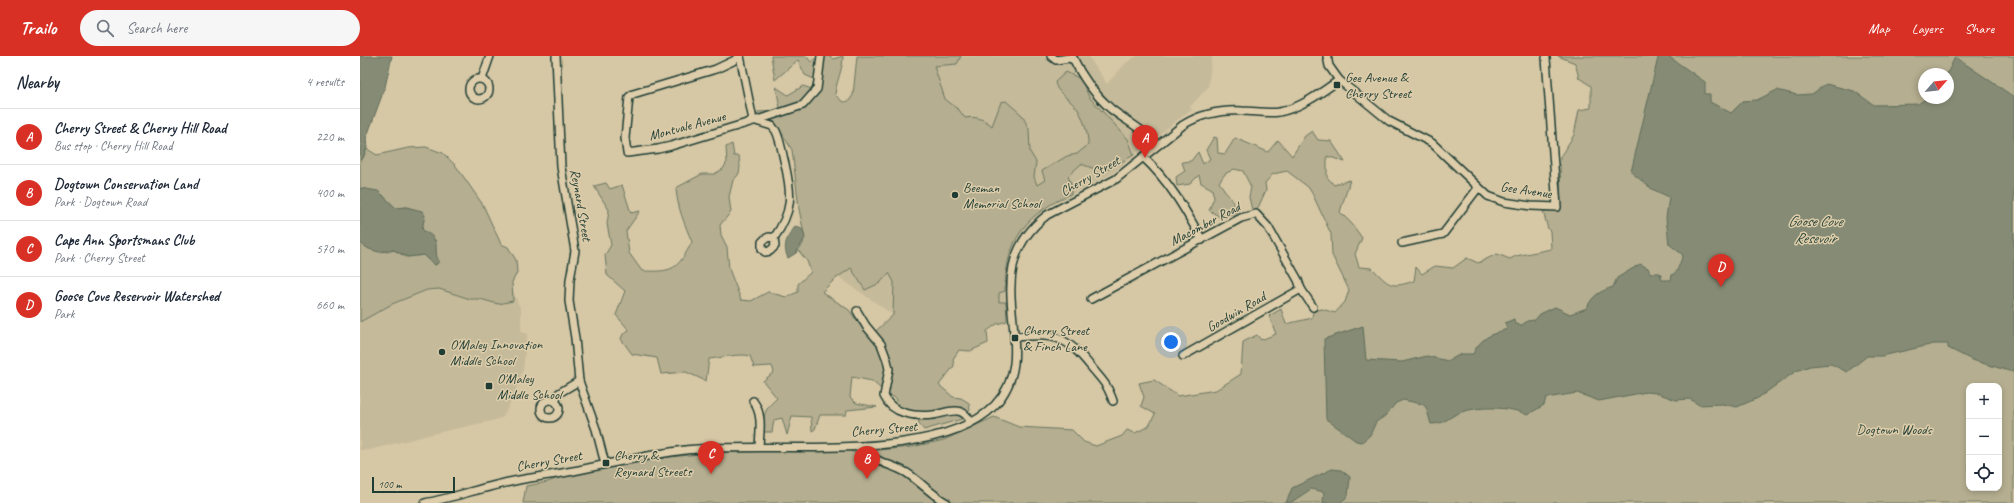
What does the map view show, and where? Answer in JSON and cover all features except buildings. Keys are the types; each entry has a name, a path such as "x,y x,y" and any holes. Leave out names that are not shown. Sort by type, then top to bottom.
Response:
{"street":[{"path":"482,79 490,56"},
{"name":"Reynard Street","path":"556,56 561,167 576,251 570,280 569,301 575,338 579,381 596,429 605,464"},
{"path":"740,56 753,120 766,123 776,131 790,187 790,200 785,219 774,238"},
{"name":"Montvale Avenue","path":"740,56 734,61 716,69 633,94 629,97 625,138 627,153 658,149 790,110 809,100 817,89 821,56"},
{"path":"1051,56 1056,60 1073,58 1102,101 1134,125 1156,146"},
{"name":"Gee Avenue","path":"1327,56 1329,66 1339,80 1389,121 1432,143 1444,152 1478,188 1488,196 1504,202 1537,207 1557,207 1546,58"},
{"name":"Cherry Street","path":"425,503 456,497 514,480 695,449 759,446 863,446 894,444 927,438 971,422 995,405 1004,395 1010,381 1015,356 1011,273 1017,252 1027,234 1047,216 1116,179 1183,125 1200,116 1229,111 1280,112 1309,100 1339,80"},
{"path":"1143,157 1159,172 1172,190 1202,240"},
{"path":"1402,244 1443,234 1478,188"},
{"name":"Macomber Road","path":"1091,300 1241,218 1256,214 1268,227 1313,307"},
{"name":"Goodwin Road","path":"1183,356 1302,289"},
{"path":"856,311 884,350 889,369 884,396 892,407 905,413 931,415 958,411 966,415 971,422"},
{"path":"1014,337 1048,335 1061,339 1070,344 1108,386 1112,401"},
{"path":"555,400 559,393 579,381"},
{"path":"753,401 758,408 760,416 759,446"},
{"path":"863,446 875,459 908,473 936,498 947,503"}],"shaded area":[{"name":"Beeman Memorial School","path":"862,56 1088,56 1107,84 1126,63 1137,56 1212,56 1208,87 1190,107 1192,110 1177,120 1113,173 1050,206 1035,217 1028,225 1017,241 1009,261 1007,286 1008,309 1002,309 935,344 836,275 848,121"},
{"name":"O'Maley Innovation Middle School","path":"360,266 509,277 521,309 521,332 527,334 523,369 514,395 503,417 369,450 360,450"}],"green space":[{"path":"771,56 806,56 811,62 819,56 830,56 833,59 843,56 835,95 843,102 849,101 853,95 857,56 961,56 957,64 934,66 945,99 959,110 965,118 973,117 980,119 992,126 1001,102 1006,101 1022,115 1029,129 1030,152 1036,162 1034,177 1037,185 1045,180 1042,171 1067,156 1077,154 1088,145 1086,130 1078,109 1060,92 1056,86 1055,82 1066,72 1081,79 1089,97 1128,139 1134,155 1103,172 1081,164 1068,176 1071,184 1071,194 1041,211 1024,227 1018,236 1009,257 1005,279 1005,291 999,293 999,302 1006,302 1007,321 997,324 987,331 988,343 970,351 959,350 953,359 954,366 939,385 953,397 961,398 969,403 970,410 962,419 924,430 919,424 918,412 912,412 899,408 896,398 888,395 872,381 852,377 850,397 856,403 877,407 847,410 846,415 820,415 815,429 812,431 811,417 792,416 787,435 782,418 774,420 772,432 764,432 765,413 769,406 777,398 763,381 774,372 772,366 754,367 750,356 736,355 709,359 706,381 686,372 661,374 657,358 632,354 621,339 623,334 629,330 616,315 625,291 607,275 605,255 611,245 607,224 609,210 594,186 606,183 610,189 622,185 631,213 640,211 626,231 629,253 642,271 668,270 678,264 692,242 680,209 676,188 702,174 714,174 723,169 727,162 726,147 732,144 734,156 739,156 740,170 736,178 733,180 729,197 731,212 720,225 721,235 727,247 729,269 741,300 751,301 768,292 786,297 798,292 798,284 811,272 807,261 798,250 803,244 804,234 799,209 792,150 775,122 761,117 757,112 777,111 780,108 776,87 788,95 803,86 812,89 814,79 805,75 798,60 775,80","holes":["851,268 865,290 880,283 889,273 894,282 893,315 876,331 859,324 849,310 822,292 834,280"]},
{"name":"Dogtown Woods","path":"1558,56 2014,56 2014,503 955,503 939,496 877,457 875,452 879,450 912,447 944,440 994,417 1019,427 1072,430 1084,442 1096,446 1122,436 1127,430 1135,433 1149,426 1155,414 1141,406 1144,397 1139,383 1154,380 1178,396 1216,390 1241,374 1243,342 1257,335 1261,340 1276,334 1269,316 1281,309 1286,324 1312,318 1313,311 1322,309 1335,313 1345,302 1349,290 1332,255 1331,234 1308,187 1287,171 1273,174 1265,183 1266,190 1257,210 1252,210 1249,197 1251,187 1243,171 1234,169 1225,174 1219,182 1239,211 1221,218 1209,210 1214,198 1212,189 1201,183 1199,175 1190,184 1177,186 1176,177 1185,171 1182,162 1191,161 1198,152 1203,164 1210,159 1206,150 1214,137 1217,138 1218,153 1225,154 1235,138 1268,152 1278,140 1292,156 1305,136 1312,131 1318,140 1331,141 1345,162 1327,156 1327,177 1334,185 1350,180 1340,212 1352,224 1362,238 1355,254 1359,267 1372,268 1390,284 1400,285 1414,281 1416,267 1422,274 1435,266 1453,268 1467,258 1478,263 1497,254 1510,259 1516,256 1551,249 1550,231 1548,229 1543,211 1561,210 1560,157 1574,135 1579,110 1591,108 1591,86 1579,78 1575,63"},
{"path":"426,147 443,153 456,166 483,205 501,244 508,247 516,260 517,273 512,282 513,301 498,304 480,299 470,299 439,289 427,290 392,304 360,322 360,242 387,252 394,250 406,257 424,255 435,265 436,241 422,229 424,213 406,207 396,208 388,202 383,195 360,188 360,160 363,158 367,149 377,155 408,148"},
{"path":"846,450 863,455 876,465 901,474 937,503 523,503 526,486 548,482 565,475 652,459 732,452"}],"water":[{"path":"360,56 392,56 385,87 366,139 367,147 363,158 360,160"},
{"name":"Goose Cove Resevoir","path":"1668,56 1705,82 1705,94 1710,94 1710,102 1731,113 1743,101 1757,100 1777,90 1797,95 1812,94 1826,84 1854,91 1874,105 1954,104 1954,68 1950,68 1955,57 2014,97 2014,371 2009,371 1972,360 1948,348 1948,344 1934,344 1882,356 1867,356 1847,372 1831,364 1810,366 1796,371 1758,398 1737,407 1722,404 1699,405 1690,399 1676,400 1657,393 1646,392 1599,401 1577,393 1546,398 1544,405 1527,415 1512,410 1484,408 1459,413 1443,422 1431,424 1426,407 1422,404 1403,400 1396,403 1385,416 1376,422 1370,435 1362,442 1356,441 1326,419 1324,339 1363,326 1366,360 1402,362 1427,356 1448,361 1461,354 1473,354 1483,340 1491,335 1507,329 1505,323 1514,319 1515,324 1522,325 1527,321 1535,320 1540,314 1555,307 1570,314 1587,308 1594,297 1613,287 1617,278 1640,264 1648,268 1650,273 1660,273 1662,280 1671,280 1672,275 1677,271 1683,255 1669,244 1666,218 1669,197 1652,189 1631,172 1658,58"},
{"path":"360,188 378,191 396,208 406,207 422,211 425,216 422,229 433,237 436,244 439,261 437,264 435,265 424,255 408,257 394,250 379,252 369,249 360,243"},
{"path":"796,226 803,230 805,238 796,253 788,258 785,249 786,241"},
{"path":"1332,469 1341,470 1350,477 1348,496 1340,503 1323,503 1324,492 1311,489 1290,503 1286,503 1292,488"}],"place":[{"name":"Gee Avenue & Cherry Street","path":"1337,85"},
{"name":"Cherry Street & Cherry Hill Road","path":"1145,158"},
{"name":"Beeman Memorial School","path":"955,195"},
{"name":"Goose Cove Reservoir Watershed","path":"1721,287"},
{"name":"Cherry Street & Finch Lane","path":"1015,338"},
{"name":"O'Maley Innovation Middle School","path":"442,352"},
{"name":"O'Maley Middle School","path":"489,386"},
{"name":"Cherry & Reynard Streets","path":"606,463"},
{"name":"Cape Ann Sportsmans Club","path":"711,474"},
{"name":"Dogtown Conservation Land","path":"867,479"}]}
